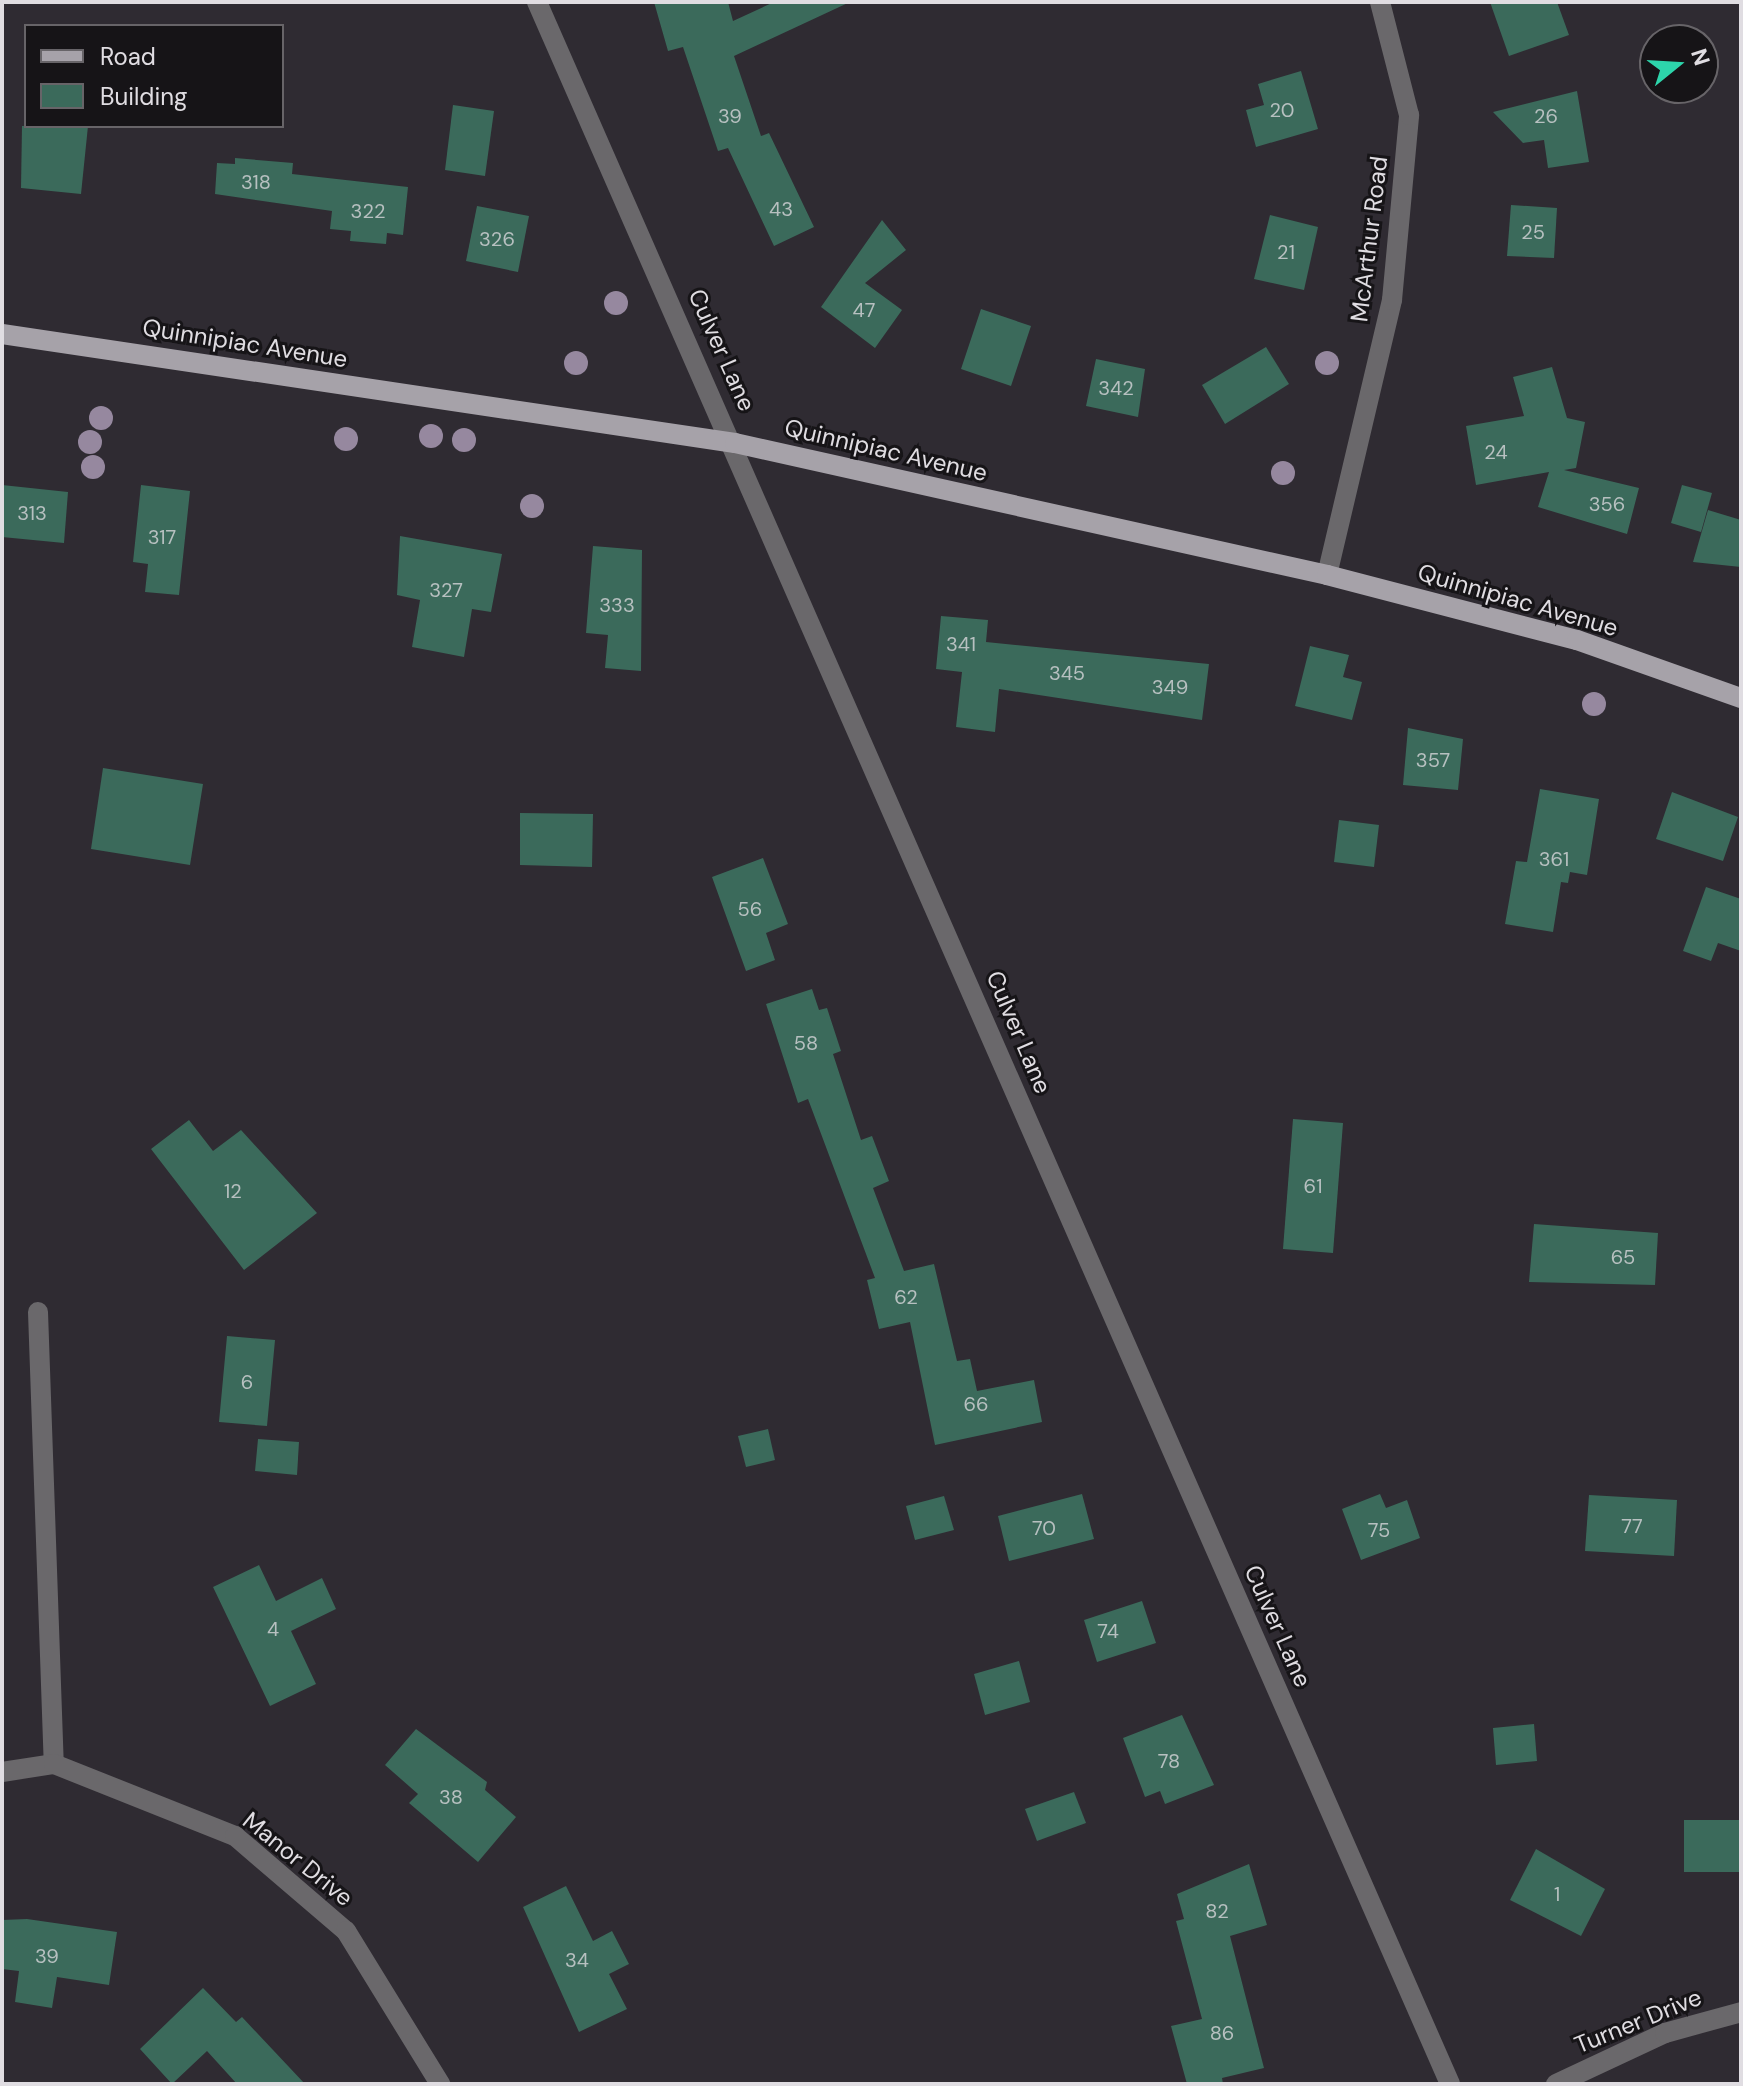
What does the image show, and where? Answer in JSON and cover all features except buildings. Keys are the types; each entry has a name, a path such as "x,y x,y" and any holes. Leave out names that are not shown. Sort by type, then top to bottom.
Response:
{"main road":[{"name":"Quinnipiac Avenue","path":"2,334 735,443 1327,575 1577,640 1741,698"}],"street":[{"name":"Culver Lane","path":"537,2 735,443 1450,2084"},
{"name":"McArthur Road","path":"1327,575 1392,300 1409,115 1380,2"},
{"path":"2,1772 54,1764 38,1312"},
{"name":"Manor Drive","path":"54,1764 235,1836 346,1931 440,2084"},
{"name":"Turner Drive","path":"1556,2084 1665,2033 1741,2012"}]}
